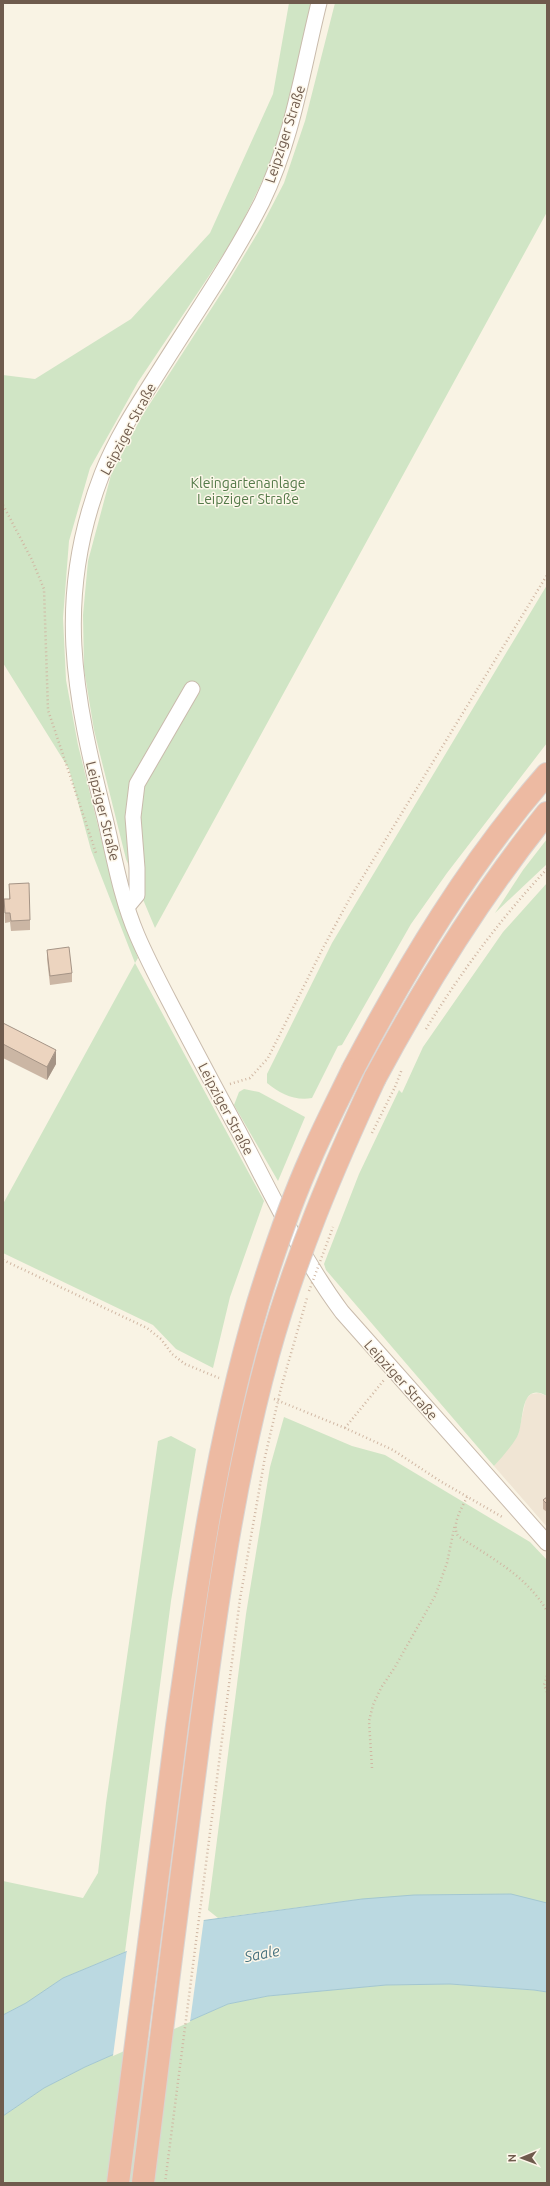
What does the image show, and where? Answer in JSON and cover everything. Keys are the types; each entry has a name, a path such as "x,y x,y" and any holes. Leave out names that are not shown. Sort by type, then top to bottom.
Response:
{"highway":[{"path":"118,2183 190,1632 210,1504 234,1390 259,1300 290,1209 310,1158 353,1069 388,1004 431,932 484,854 541,781 547,756"},
{"path":"143,2183 206,1684 232,1515 248,1431 269,1352 306,1236 333,1170 375,1078 402,1028 460,933 516,852 547,813"}],"street":[{"name":"Leipziger Straße","path":"319,3 300,96 272,178 261,203 236,248 117,442 90,506 82,541 73,606 75,672 93,768 127,907 138,939 216,1090 320,1280 342,1312 547,1543"},
{"path":"127,907 137,895 137,868 133,817 137,784 192,690"}],"path":[{"path":"3,505 26,547 44,589 48,710 99,861"},
{"path":"216,1090 250,1078 268,1058 322,948 350,898 547,575"},
{"path":"424,1031 444,999 497,926 547,869"},
{"path":"371,1135 403,1068"},
{"path":"165,2183 230,1675 252,1522 272,1428 297,1332 308,1295 336,1219"},
{"path":"3,1260 148,1328 162,1339 172,1354 185,1364 200,1371"},
{"path":"345,1428 392,1370"},
{"path":"293,1406 393,1450 467,1497 510,1522 530,1524"},
{"path":"372,1768 369,1720 373,1705 380,1688 395,1667 435,1596 447,1563 455,1524 467,1497"},
{"path":"455,1524 455,1530 458,1536 514,1573 535,1593 547,1611"},
{"path":"547,1676 544,1685 547,1692"}],"shaded area":[{"path":"539,1393 547,1396 547,1527 494,1466 518,1435 526,1399 531,1394"}],"green space":[{"path":"289,3 314,3 278,149 235,237 138,382 90,468 69,541 63,618 66,680 78,745 104,850 121,912 138,958 135,963 91,850 69,769 3,663 3,375 35,379 131,319 210,233 273,94"},
{"name":"Kleingartenanlage Leipziger Straße","path":"335,3 547,3 547,212 155,928 126,859 94,730 84,669 83,615 88,561 111,475 142,416 224,289 260,229 284,183 305,121"},
{"path":"547,585 547,743 447,873 411,924 342,1045 338,1046 312,1098 306,1099 288,1096 282,1093 267,1083 267,1074 332,943"},
{"path":"547,839 547,864 495,913 523,870"},
{"path":"547,883 547,1396 538,1393 531,1394 527,1399 517,1437 494,1466 326,1270 324,1264 359,1174 399,1090 402,1093 423,1047 503,932"},
{"path":"135,963 264,1201 230,1297 213,1368 176,1349 153,1325 3,1253 3,1204"},
{"path":"244,1089 259,1092 305,1117 278,1181 234,1105 239,1092"},
{"path":"284,1417 352,1446 385,1455 530,1542 547,1560 547,1903 362,1899 218,1918 208,1910 246,1614 270,1467"},
{"path":"171,1436 196,1449 171,1601 125,1952 63,1978 28,2002 3,2015 3,1881 83,1898 98,1873 106,1803 158,1441"},
{"path":"450,1984 547,1992 547,2183 3,2183 3,2116 44,2088 85,2067 228,2004 268,1996 307,1992 386,1985"}],"water":[{"name":"Saale","path":"511,1894 547,1903 547,1992 450,1984 386,1985 268,1996 228,2004 85,2067 44,2088 3,2116 3,2015 26,2003 63,1978 200,1921 362,1899 414,1895"}],"pier":[{"path":"204,1918 190,2022 113,2056 127,1949"}],"building":[{"path":"29,883 30,920 11,921 10,913 5,913 4,899 10,899 9,884"},
{"path":"69,947 72,973 50,976 47,950"},
{"path":"3,1023 56,1050 47,1067 3,1044"},
{"path":"547,1497 547,1504 543,1500"}]}
